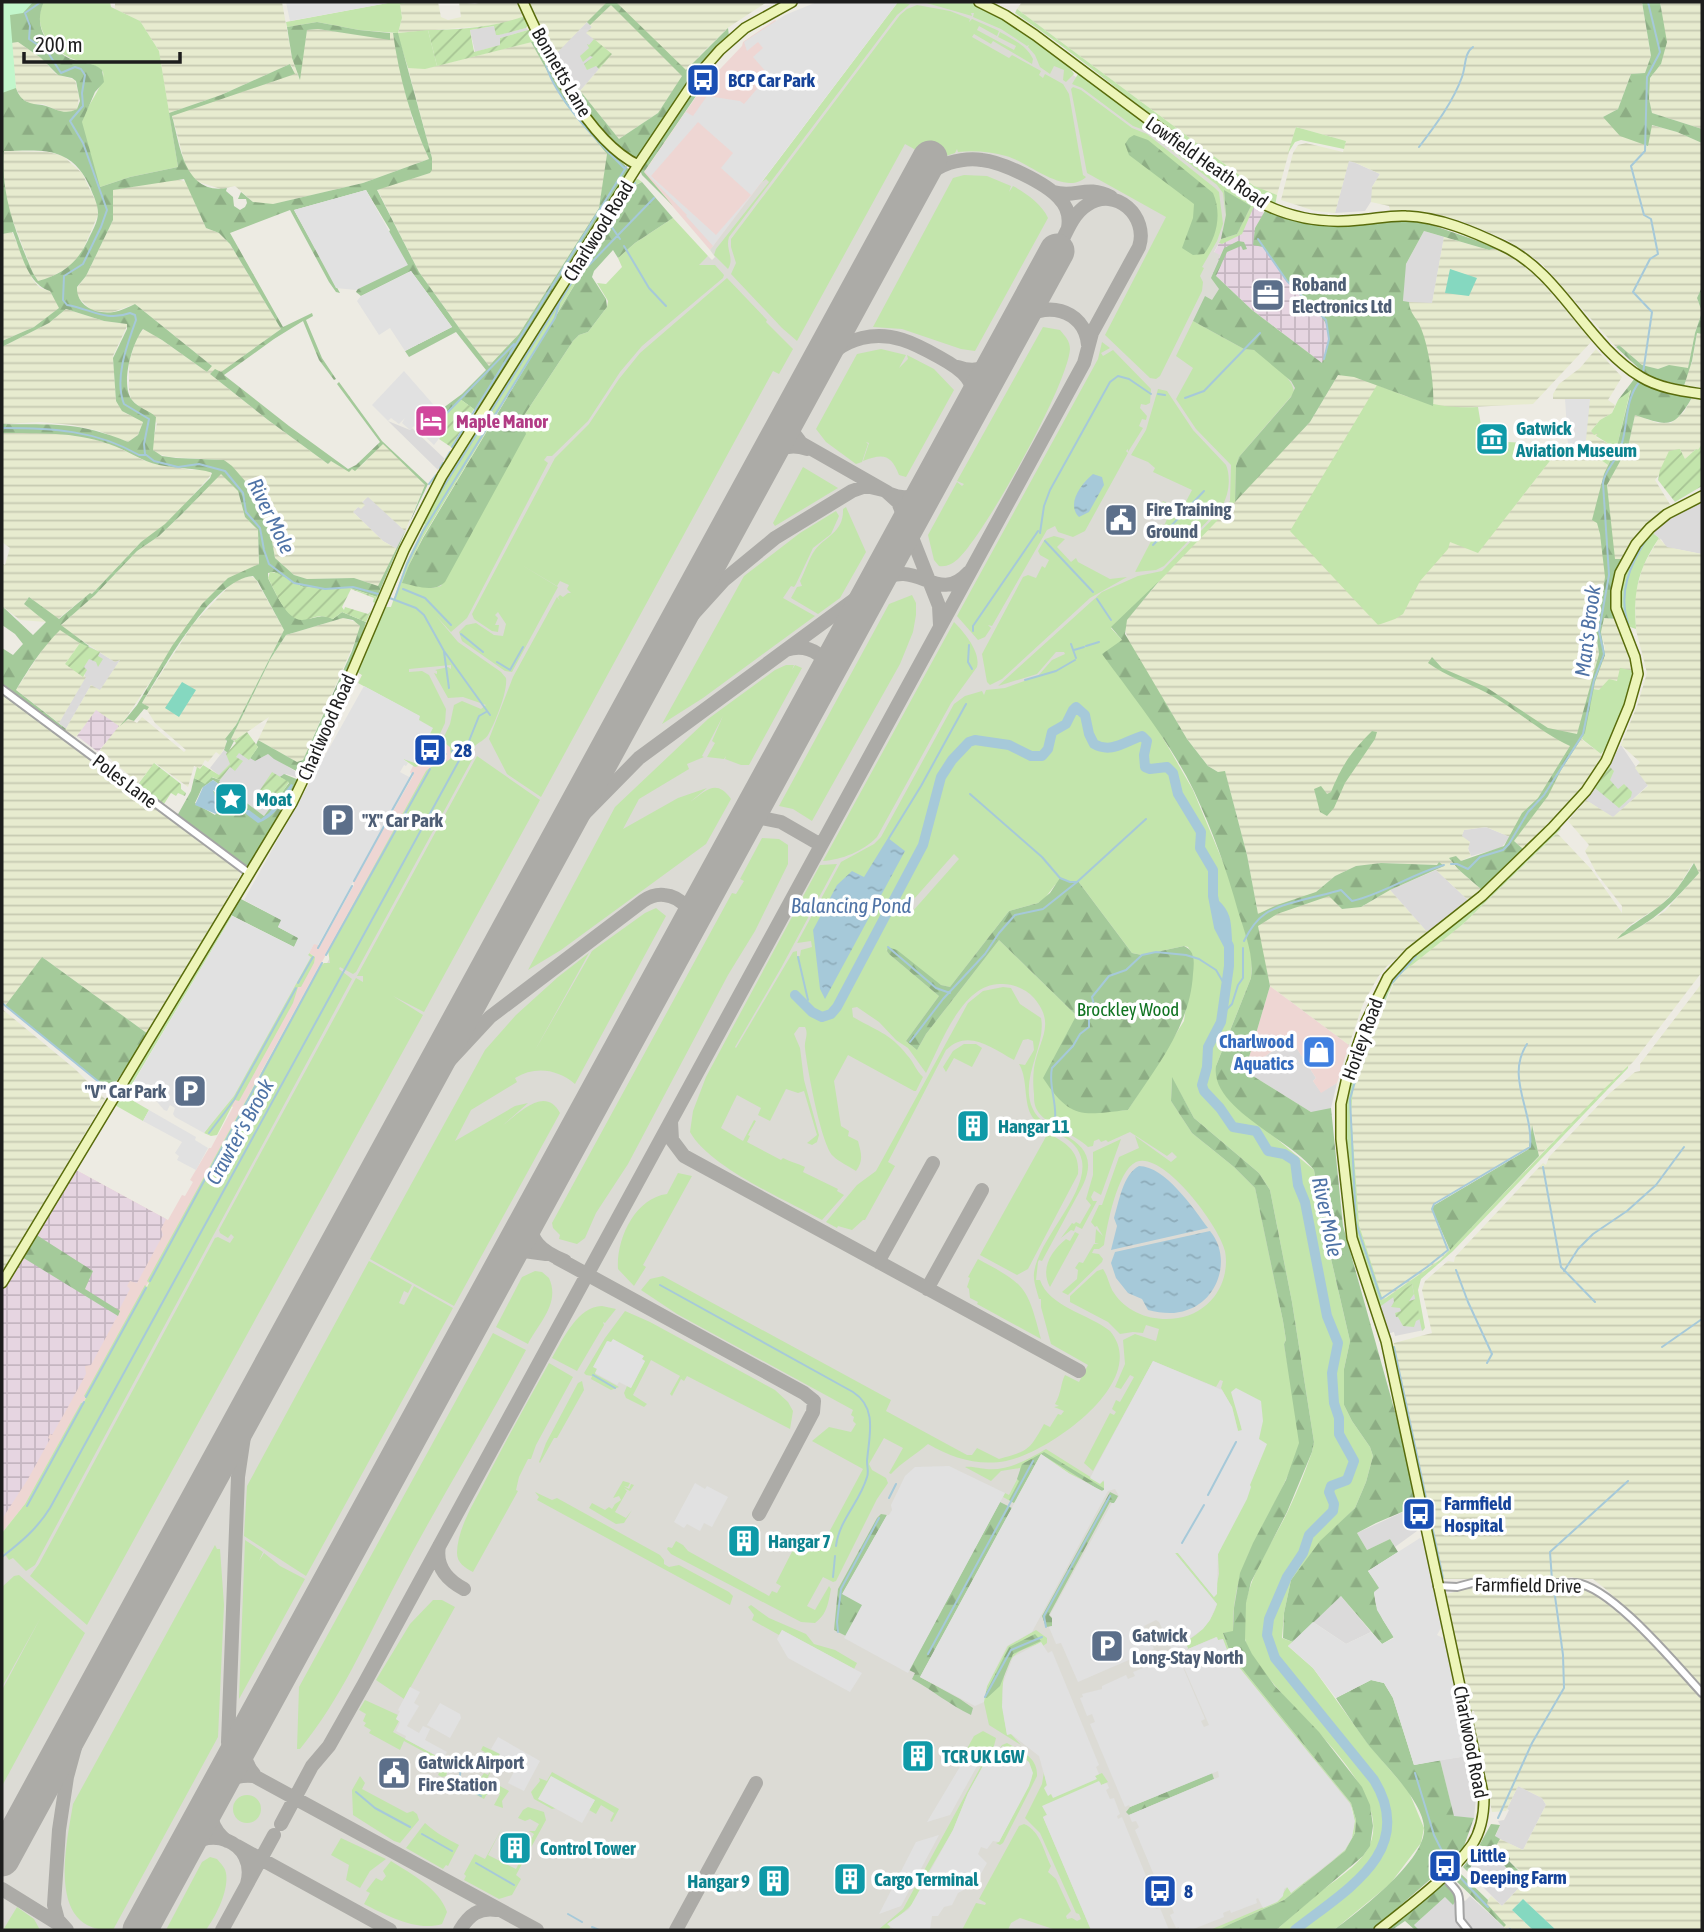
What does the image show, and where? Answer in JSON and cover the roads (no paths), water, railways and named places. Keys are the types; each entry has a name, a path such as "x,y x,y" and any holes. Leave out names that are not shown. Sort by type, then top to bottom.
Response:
{"street":[{"name":"Bonnetts Lane","path":"523,2 553,64 581,110 620,155 638,165"},
{"path":"638,165 714,57 744,28 792,2"},
{"name":"Lowfield Heath Road","path":"979,2 998,10 1035,35 1256,200 1285,213 1324,222 1396,216 1422,218 1498,243 1518,254 1538,271 1601,341 1635,373 1661,385 1702,394"},
{"name":"Charlwood Road","path":"2,1283 304,778 416,523 436,487 638,165"},
{"name":"Horley Road","path":"1450,1637 1384,1332 1352,1234 1341,1139 1343,1094 1365,1024 1388,977 1410,953 1482,896 1552,828 1586,791 1608,758 1629,706 1638,671 1634,653 1617,611 1616,587 1623,566 1640,538 1672,511 1702,496"},
{"name":"Poles Lane","path":"2,689 249,873"},
{"name":"Farmfield Drive","path":"1437,1586 1457,1587 1472,1583 1576,1583 1589,1586 1605,1595 1631,1619 1702,1693"},
{"name":"Charlwood Road","path":"1379,1930 1443,1875 1472,1845 1484,1810 1450,1637"},
{"path":"1443,1875 1459,1892 1460,1920 1468,1930"}],"water":[{"path":"1093,474 1102,477 1104,485 1089,512 1079,517 1075,512 1075,500 1084,483"},
{"path":"213,780 245,803 245,810 241,810 213,790 219,810 216,814 195,805 203,787"},
{"path":"291,784 293,785 279,807 264,821 258,823 246,814 245,810 261,819 269,813"},
{"name":"Balancing Pond","path":"888,838 905,851 825,999 820,989 813,930 837,885 852,871 864,877"},
{"path":"1139,1166 1159,1173 1169,1181 1208,1228 1111,1250 1117,1226 1114,1218 1122,1189 1129,1175"},
{"path":"1210,1231 1217,1241 1221,1265 1214,1287 1198,1305 1177,1313 1148,1310 1142,1299 1128,1293 1116,1278 1111,1263 1115,1252"}],"waterway":[{"name":"River Mole","path":"41,2 25,13 30,26 29,39 47,51 61,73 75,67 81,69 85,75 83,106 70,121 83,143 107,210 83,264 64,276 63,300 67,305 106,315 135,315 120,384 124,404 149,419 144,444 145,454 154,461 178,467 199,464 225,471 243,493 246,512 260,528 269,564 294,583 325,589 353,587 382,595"},
{"name":"Man's Brook","path":"1643,373 1652,312 1633,292 1650,259 1658,254 1651,219 1644,215 1631,166 1645,151 1647,77 1660,52 1648,2"},
{"path":"1419,147 1454,96 1467,56 1473,47"},
{"path":"546,65 569,106 603,147 625,169 626,167"},
{"path":"452,447 625,169"},
{"path":"609,223 635,183"},
{"path":"589,265 654,198"},
{"path":"434,502 609,223 620,239"},
{"path":"1258,239 1287,281 1326,320 1329,339 1324,359"},
{"path":"624,246 649,288 666,306"},
{"path":"395,598 423,531 555,318 559,304"},
{"path":"1185,398 1204,391 1260,333"},
{"path":"444,416 514,344"},
{"path":"1040,533 1044,506 1050,490 1110,382 1118,376 1129,379 1151,394"},
{"name":"Man's Brook","path":"1451,864 1468,869 1480,857 1503,850 1528,812 1544,795 1583,734 1594,680 1604,654 1599,631 1609,575 1603,483 1623,441 1631,397 1640,381"},
{"path":"1158,394 1165,395"},
{"path":"2,428 90,435 139,455 146,455"},
{"path":"446,459 450,452"},
{"path":"440,468 443,463"},
{"path":"429,484 436,475"},
{"path":"1153,545 1204,491"},
{"path":"973,631 973,626 1038,531"},
{"path":"1628,623 1624,601 1627,580 1646,540"},
{"path":"1045,541 1093,592"},
{"path":"403,589 425,598 451,625"},
{"name":"River Mole","path":"387,597 416,608 424,615 444,651 490,715"},
{"path":"1097,599 1111,620"},
{"path":"461,634 483,652"},
{"path":"1086,646 1099,642"},
{"path":"1071,644 1076,658"},
{"path":"969,645 968,662 972,669"},
{"path":"497,662 510,670 523,647"},
{"path":"1074,650 1084,647"},
{"path":"444,652 449,688"},
{"path":"1025,680 1056,671 1075,660"},
{"path":"889,838 966,704"},
{"name":"River Mole","path":"795,995 812,1012 822,1017 831,1014 837,1007 923,845 941,777 969,742 975,740 1009,745 1031,756 1042,756 1048,749 1052,732 1066,724 1076,707 1085,715 1094,744 1107,748 1142,736 1147,741 1145,767 1167,767 1173,773 1178,794 1201,832 1200,848 1213,870 1213,896 1219,927 1229,946 1221,1022 1208,1047 1207,1067 1202,1085 1233,1127 1256,1131 1268,1151 1284,1154 1295,1161 1327,1316 1338,1343 1332,1373 1339,1434 1354,1461 1347,1480 1331,1486 1329,1492 1334,1504 1333,1511 1309,1535 1303,1553 1287,1577 1269,1619 1267,1635 1275,1658 1374,1780 1385,1806 1387,1828 1381,1849 1369,1867 1353,1884 1295,1930"},
{"name":"Crawter's Brook","path":"2,1557 34,1529 50,1508 467,746 479,716 486,712"},
{"path":"452,751 465,750"},
{"path":"434,760 437,755 446,754"},
{"path":"326,955 430,769"},
{"path":"390,814 413,773"},
{"path":"970,794 1042,857 1060,878 1076,882"},
{"path":"354,881 388,819"},
{"path":"910,1042 1015,915 1043,909 1146,819"},
{"name":"Man's Brook","path":"1244,941 1259,919 1281,906 1341,890 1352,901 1444,865"},
{"path":"318,948 352,886"},
{"path":"1215,904 1224,916 1227,940"},
{"path":"888,947 936,988 950,993"},
{"name":"Man's Brook","path":"1221,1015 1232,1004 1243,978 1243,948"},
{"name":"Man's Brook","path":"1055,1119 1052,1068 1089,1027 1089,1015 1094,1005 1092,997 1109,976 1126,970 1142,955 1156,952 1199,959 1216,970 1226,987"},
{"path":"1416,956 1389,986 1369,1033 1350,1099 1356,1223 1381,1299 1448,1250 1432,1209 1434,1204 1530,1147 1528,1121 1519,1082 1521,1056 1527,1044"},
{"path":"298,983 313,957"},
{"path":"798,957 808,1000"},
{"path":"150,1281 322,963"},
{"path":"209,1133 234,1100 296,988"},
{"path":"2,1003 110,1091"},
{"path":"1564,1271 1578,1249 1593,1234 1627,1211 1656,1185 1684,1147"},
{"path":"1543,1167 1561,1267 1595,1302"},
{"path":"1456,1270 1492,1354 1487,1363"},
{"path":"660,1285 853,1392 866,1406 870,1423 868,1475 841,1528 836,1546"},
{"path":"86,1397 146,1288"},
{"path":"1662,1347 1702,1319"},
{"path":"1394,1347 1443,1578"},
{"path":"593,1375 615,1388"},
{"path":"27,1506 84,1402"},
{"path":"1208,1495 1236,1442"},
{"path":"928,1654 1033,1461"},
{"path":"1552,1580 1550,1552 1628,1481"},
{"path":"889,1498 896,1484"},
{"path":"1046,1627 1044,1616 1110,1496"},
{"path":"1182,1543 1204,1505"},
{"path":"838,1632 841,1589 879,1518"},
{"path":"833,1577 835,1556"},
{"path":"1498,1818 1532,1743 1564,1688 1563,1655 1554,1589"},
{"path":"985,1697 1011,1650 1042,1637"},
{"path":"461,1766 459,1784 464,1787"},
{"path":"1415,1773 1434,1835 1448,1863"},
{"path":"469,1789 481,1796"},
{"path":"356,1792 375,1808 410,1827"},
{"path":"422,1834 452,1851"},
{"path":"476,1863 514,1885"},
{"path":"1455,1872 1488,1907"},
{"path":"568,1914 582,1922"},
{"path":"592,1927 599,1930"}],"place":[{"name":"BCP Car Park","path":"703,80"},
{"name":"Roband Electronics Ltd","path":"1268,295"},
{"name":"Maple Manor","path":"431,421"},
{"name":"Gatwick Aviation Museum","path":"1492,439"},
{"name":"Fire Training Ground","path":"1121,520"},
{"name":"28","path":"430,750"},
{"name":"Moat","path":"231,799"},
{"name":"\"X\" Car Park","path":"338,820"},
{"name":"Charlwood Aquatics","path":"1319,1052"},
{"name":"\"V\" Car Park","path":"190,1091"},
{"name":"Hangar 11","path":"973,1126"},
{"name":"Farmfield Hospital","path":"1419,1514"},
{"name":"Hangar 7","path":"744,1541"},
{"name":"Gatwick Long-Stay North","path":"1107,1646"},
{"name":"TCR UK LGW","path":"918,1756"},
{"name":"Gatwick Airport Fire Station","path":"394,1773"},
{"name":"Control Tower","path":"515,1848"},
{"name":"Little Deeping Farm","path":"1445,1866"},
{"name":"Cargo Terminal","path":"850,1879"},
{"name":"Hangar 9","path":"774,1881"},
{"name":"8","path":"1160,1891"}],"park label":[{"name":"Brockley Wood","path":"1128,1009"}]}
